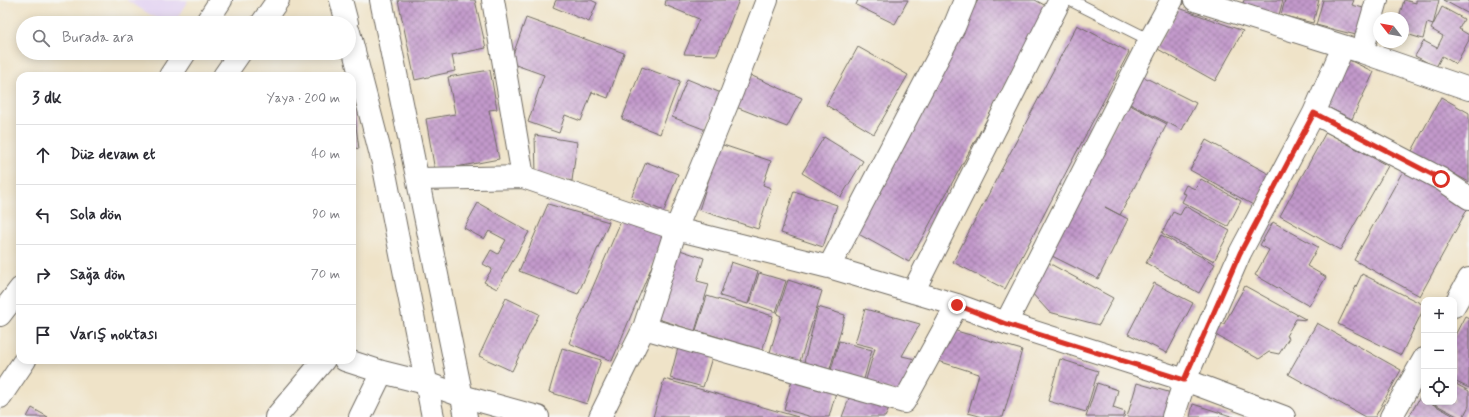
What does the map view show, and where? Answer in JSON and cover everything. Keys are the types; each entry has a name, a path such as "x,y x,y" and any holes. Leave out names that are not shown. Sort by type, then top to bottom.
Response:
{"street":[{"path":"211,16 221,0"},
{"path":"267,16 278,0"},
{"path":"341,0 345,16"},
{"path":"381,0 466,417"},
{"path":"493,0 523,176"},
{"path":"600,417 644,328 676,230 732,92 766,0"},
{"path":"829,268 954,27 965,0"},
{"path":"913,292 1060,0"},
{"path":"1006,324 1150,40 1172,0"},
{"path":"1195,0 1353,50 1469,89"},
{"path":"1173,417 1184,380 1240,253 1314,113 1353,50 1377,0"},
{"path":"356,59 383,163 433,417"},
{"path":"173,72 180,60"},
{"path":"227,72 235,60"},
{"path":"1314,113 1441,179 1469,198"},
{"path":"418,179 523,176 676,230 829,268 957,305 1006,324 1184,380 1284,417"},
{"path":"1457,301 1469,279"},
{"path":"0,315 16,294"},
{"path":"644,328 904,402 957,305"},
{"path":"0,397 23,364"},
{"path":"276,417 321,364"},
{"path":"356,364 426,383 462,396 538,417"},
{"path":"1391,417 1421,364"},
{"path":"360,417 382,372"}],"lane":[{"path":"1070,0 1150,40"}],"shaded area":[{"path":"126,0 188,0 178,16 152,16"}],"building":[{"path":"398,0 475,0 486,48 452,55 455,71 415,80"},
{"path":"556,0 591,0 597,3 589,22 553,7"},
{"path":"666,0 739,0 717,55 684,54 699,19 665,5"},
{"path":"858,0 908,0 895,24 856,5"},
{"path":"978,0 1035,0 1048,7 909,262 853,231"},
{"path":"1244,0 1283,0 1279,15 1242,6"},
{"path":"1285,0 1319,0 1313,23 1281,15"},
{"path":"1323,0 1354,0 1352,5 1367,9 1360,36 1316,25"},
{"path":"1404,0 1416,3 1416,0 1439,0 1433,25 1427,23 1423,39 1409,35 1409,12 1401,12"},
{"path":"1443,0 1469,0 1469,14"},
{"path":"1442,7 1464,19 1459,29 1469,35 1469,40 1456,64 1442,56 1436,67 1415,56 1424,41 1437,48 1443,36 1431,29"},
{"path":"1179,8 1243,31 1215,81 1156,48"},
{"path":"526,18 624,53 608,98 592,92 581,121 565,115 559,133 528,122 544,75 510,63"},
{"path":"1077,25 1129,52 1005,289 953,262"},
{"path":"858,47 908,75 874,134 826,105"},
{"path":"1347,59 1374,72 1352,119 1325,106"},
{"path":"642,67 680,81 660,134 622,119"},
{"path":"490,70 497,109 489,110 499,159 435,171 426,119 455,114 448,77"},
{"path":"750,75 802,98 787,127 736,107"},
{"path":"1140,75 1196,103 1182,130 1126,102"},
{"path":"687,79 721,93 706,130 672,117"},
{"path":"1441,97 1469,113 1469,182 1412,151"},
{"path":"1126,103 1167,124 1120,215 1128,219 1098,279 1048,254"},
{"path":"356,126 359,149 356,148"},
{"path":"1326,132 1388,166 1340,250 1280,216"},
{"path":"535,135 577,142 572,181 536,174"},
{"path":"824,137 863,161 841,197 802,173"},
{"path":"1206,140 1271,175 1255,206 1190,170"},
{"path":"720,144 771,161 763,185 771,188 758,229 699,210"},
{"path":"646,162 678,174 664,211 631,198"},
{"path":"1404,169 1469,206 1420,296 1354,260"},
{"path":"1201,179 1241,201 1228,226 1182,202 1186,194 1182,193 1186,185 1195,189"},
{"path":"794,191 837,205 823,247 781,233"},
{"path":"478,203 529,232 497,289 484,282 492,269 483,264 491,250 498,254 506,240 489,231 484,239 464,228"},
{"path":"548,204 609,222 578,294 519,271"},
{"path":"1185,206 1230,231 1214,261 1162,233 1173,212 1180,215"},
{"path":"624,214 666,232 612,361 569,343"},
{"path":"1273,222 1318,247 1307,266 1326,277 1309,306 1255,275 1269,250 1260,245"},
{"path":"1161,235 1215,264 1199,293 1146,263"},
{"path":"674,248 704,258 697,281 709,284 695,331 652,317"},
{"path":"1045,261 1113,298 1099,325 1049,312 1029,290"},
{"path":"731,262 758,271 748,304 720,296"},
{"path":"759,273 786,281 776,312 750,303"},
{"path":"1362,274 1421,304 1421,314 1401,355 1338,324"},
{"path":"788,280 822,291 800,361 770,352 781,316 777,314"},
{"path":"1154,283 1193,303 1167,353 1128,334"},
{"path":"1245,286 1307,320 1296,319 1286,336 1289,338 1279,354 1269,352 1259,359 1212,333 1217,323 1224,324"},
{"path":"707,296 773,316 762,351 696,330"},
{"path":"506,298 539,314 512,371 479,356"},
{"path":"818,307 845,315 830,369 804,362"},
{"path":"865,309 920,324 902,356 915,359 900,393 865,383 875,348 855,343"},
{"path":"1465,316 1469,318 1469,388 1457,382 1457,331"},
{"path":"1317,323 1401,370 1375,417 1365,417 1288,374"},
{"path":"953,330 1022,350 1003,417 983,417 968,413 979,374 935,360"},
{"path":"839,341 872,350 864,379 831,370"},
{"path":"679,344 713,354 703,387 670,378"},
{"path":"562,348 601,360 587,404 549,392"},
{"path":"1060,359 1098,371 1086,412 1048,401"},
{"path":"793,377 837,389 829,417 812,417 784,409"},
{"path":"664,379 798,417 653,417"},
{"path":"1097,383 1118,390 1113,408 1125,412 1124,417 1086,417"},
{"path":"1137,383 1175,394 1169,417 1127,417"},
{"path":"1457,385 1469,391 1469,406 1463,417 1459,417 1437,405 1457,405"},
{"path":"850,396 890,407 885,417 842,417"},
{"path":"1420,397 1421,405 1434,405 1456,417 1409,417"},
{"path":"1193,404 1234,417 1190,417"},
{"path":"32,408 48,417 27,417"}],"route":[{"path":"957,305 1006,324 1184,380 1240,253 1314,113 1441,179"}]}
